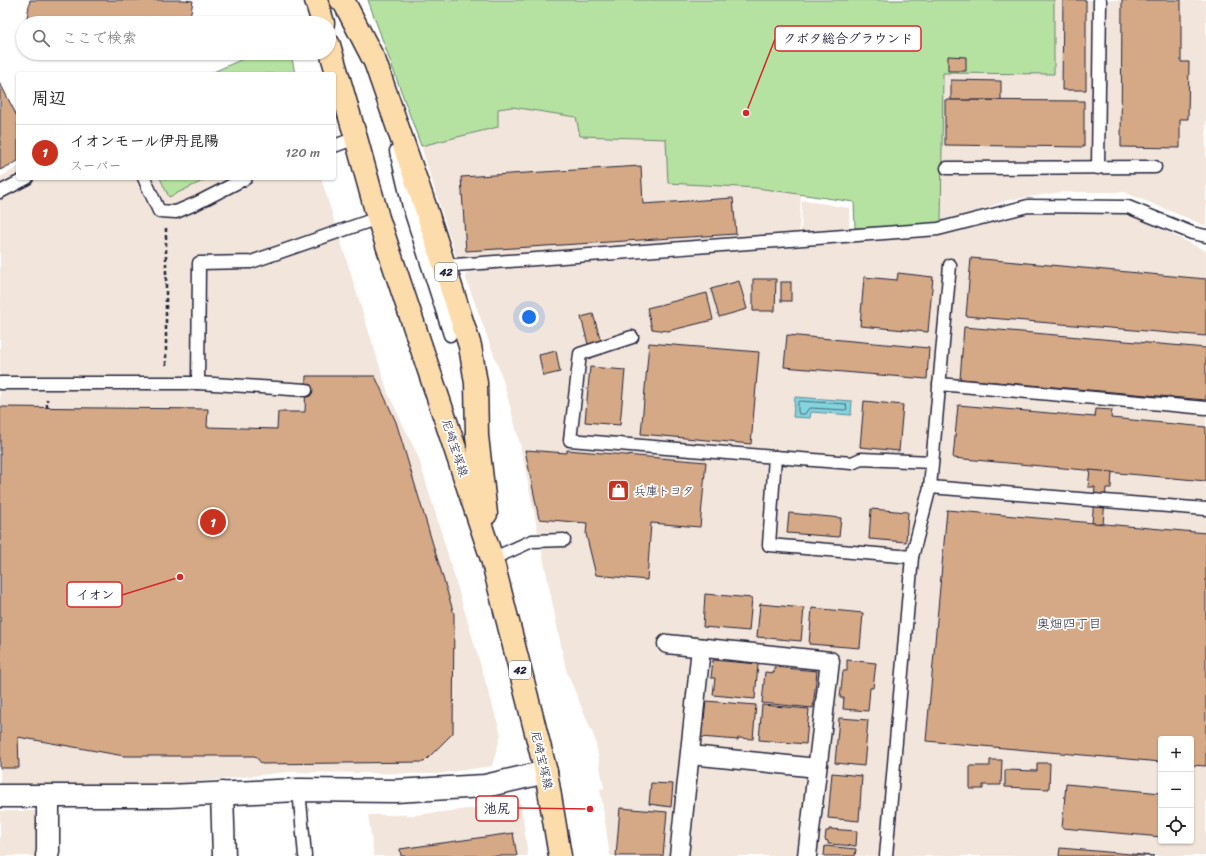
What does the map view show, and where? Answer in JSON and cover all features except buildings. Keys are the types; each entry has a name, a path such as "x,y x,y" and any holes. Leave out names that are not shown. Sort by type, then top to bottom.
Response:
{"main road":[{"path":"316,0 320,16"},
{"name":"42","path":"341,0 345,4 375,62 425,206 470,346 476,383 477,436 492,559"},
{"name":"尼崎宝塚線","path":"333,60 378,218 492,559 546,772 560,856"}],"street":[{"path":"667,644 830,661 807,856"},
{"path":"679,856 691,755 701,648"},
{"path":"691,755 817,768"},
{"path":"0,796 169,796 299,790 395,791 485,786 546,772"},
{"path":"222,793 224,856"},
{"path":"47,856 48,797"}],"lane":[{"path":"1098,168 1100,0"},
{"path":"375,62 409,207 450,335"},
{"path":"336,145 356,138"},
{"path":"947,168 1155,168"},
{"path":"0,192 23,180"},
{"path":"145,180 159,211 176,212 197,204 242,180"},
{"path":"445,268 455,265 938,229 1028,206 1128,207 1192,233 1206,236"},
{"path":"198,384 199,263 251,262 378,218"},
{"path":"886,856 912,557 930,487 950,265"},
{"path":"632,337 580,354 570,440 852,463 861,459 932,462"},
{"path":"0,382 198,384 306,390"},
{"path":"939,384 1206,408"},
{"path":"774,456 769,545 912,557"},
{"path":"930,487 1206,509"},
{"path":"492,559 532,541 564,540"},
{"path":"299,790 305,856"}],"path":[{"path":"166,223 166,372"},
{"path":"46,408 47,395"}],"shaded area":[{"path":"1054,0 1206,0 1206,226 1124,192 1062,192 1009,200 941,224 943,73 1053,74"},
{"path":"512,107 576,117 580,136 667,139 757,188 801,194 799,233 457,260 421,146 497,127 498,109"},
{"path":"16,168 16,180 161,180 169,196 205,180 322,180 388,393 418,456 501,734 492,766 437,774 288,772 168,785 0,785 0,177"},
{"path":"802,200 850,208 849,230 801,233"},
{"path":"1122,210 1206,251 1206,856 610,856 600,789 604,788 595,739 566,670 520,444 503,380 465,276 471,269 944,234 1004,215"},
{"path":"518,802 521,804 528,856 374,856 368,815 416,815 513,804"},
{"path":"0,811 41,811 39,856 0,856"}],"green space":[{"path":"368,0 1054,0 1054,74 943,73 941,224 855,228 854,202 757,188 668,183 666,139 580,136 576,117 512,107 498,109 498,127 421,146"},
{"path":"240,60 292,60 295,72 213,72"},
{"path":"161,180 205,180 169,197"}],"water":[{"path":"795,397 852,401 851,415 811,412 810,418 793,417"}],"place":[{"name":"クボタ総合グラウンド","path":"746,113"},
{"name":"兵庫トヨタ","path":"618,491"},
{"name":"イオンモール伊丹昆陽","path":"213,522"},
{"name":"イオン","path":"180,577"},
{"name":"池尻","path":"590,809"}],"district":[{"name":"奥畑四丁目","path":"1069,623"}]}
